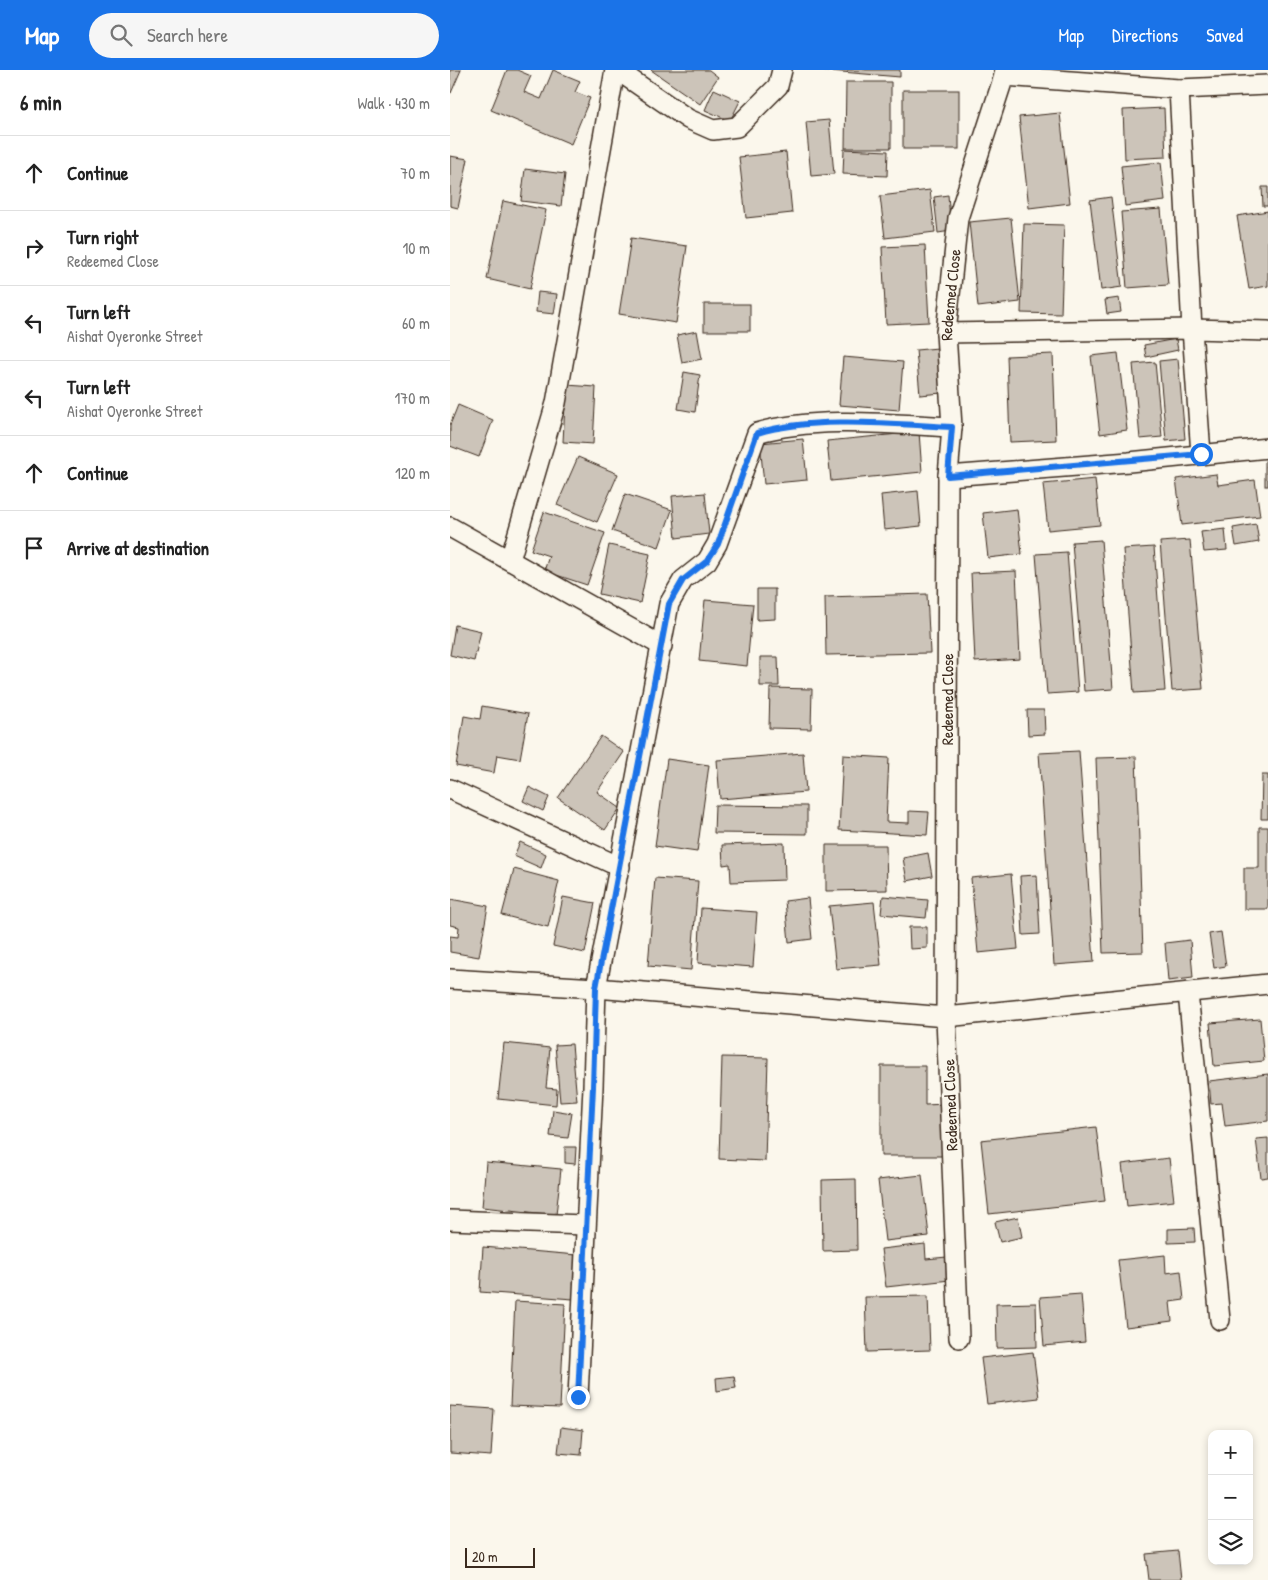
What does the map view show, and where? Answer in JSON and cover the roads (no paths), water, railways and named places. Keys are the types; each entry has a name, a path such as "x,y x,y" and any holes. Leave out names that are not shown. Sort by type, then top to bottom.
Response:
{"street":[{"path":"510,560 556,403 616,70 688,119 713,130 737,127 778,86 782,70"},
{"path":"1004,73 1179,89 1268,85"},
{"name":"Redeemed Close","path":"959,1338 946,1017 948,476 952,427 946,333 958,218 1004,73"},
{"path":"1179,89 1201,454"},
{"path":"946,333 1192,329 1268,331"},
{"path":"578,1397 596,988 669,604 683,580 707,561 718,544 757,433 778,427 857,423 952,427"},
{"path":"948,476 1268,448"},
{"path":"450,527 662,646"},
{"path":"450,789 620,867"},
{"path":"450,979 596,988 946,1017 1268,984"},
{"path":"1188,993 1220,1320"},
{"path":"450,1220 585,1225"}]}
